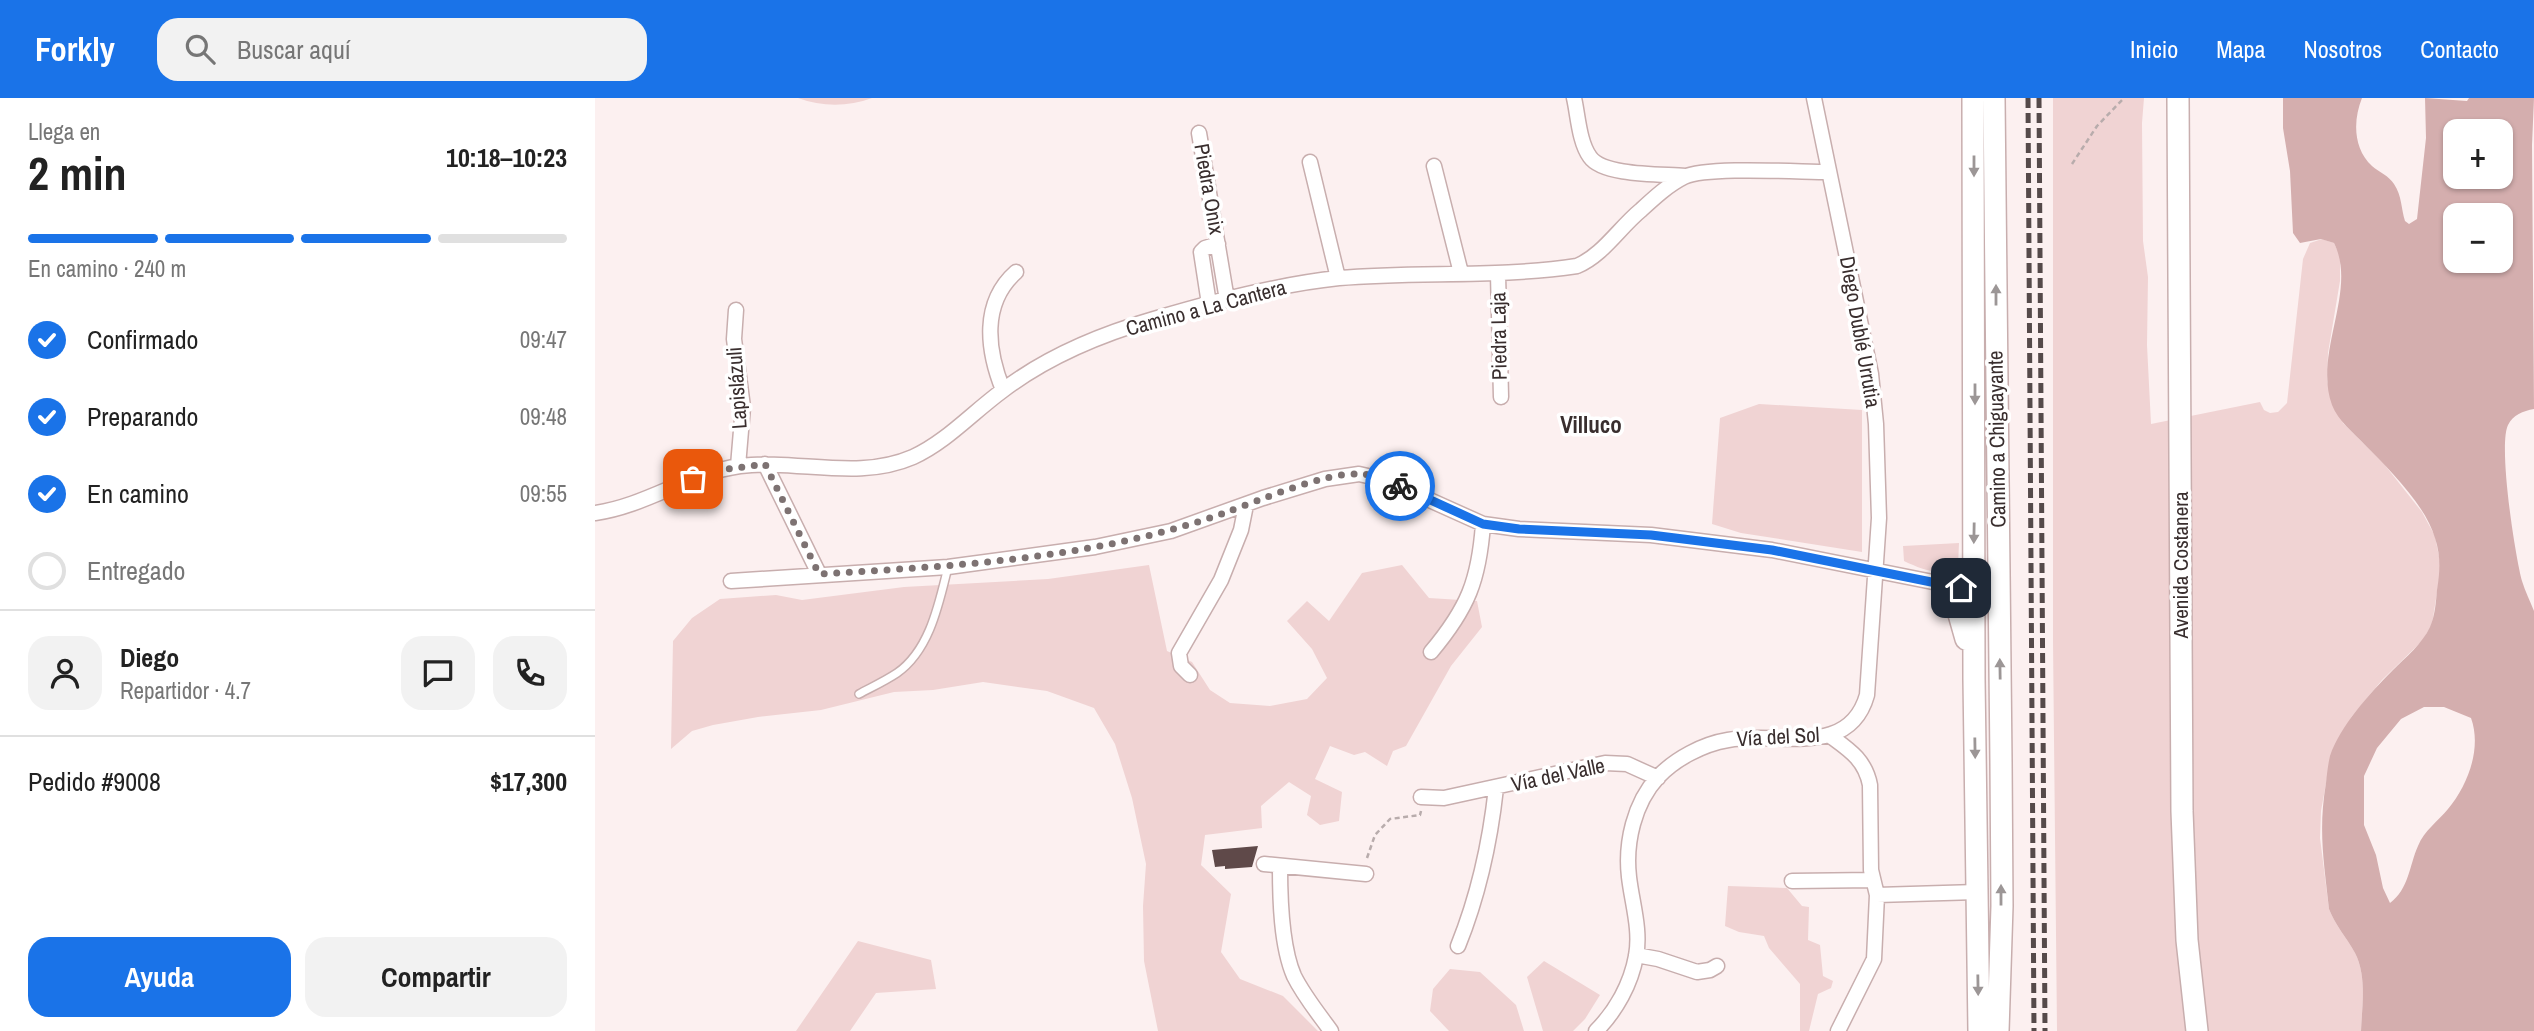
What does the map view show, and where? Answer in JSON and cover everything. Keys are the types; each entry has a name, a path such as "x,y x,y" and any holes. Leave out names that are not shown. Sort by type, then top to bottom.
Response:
{"main road":[{"name":"Camino a Chiguayante","path":"1973,98 1973,590 1979,1031"},
{"name":"Camino a Chiguayante","path":"1994,98 2000,615 2001,906 1998,1031"},
{"name":"Avenida Costanera","path":"2178,98 2182,811 2187,940 2197,1031"},
{"path":"1973,590 1987,583 1999,559"},
{"path":"1951,586 1974,679"},
{"path":"1973,590 1991,599 2000,615"}],"street":[{"path":"1574,98 1586,151 1595,163 1611,169 1685,177"},
{"name":"Diego Dublé Urrutia","path":"1814,98 1874,391 1878,467 1877,569"},
{"name":"Piedra Onix","path":"1199,133 1227,300"},
{"path":"1310,162 1338,278"},
{"path":"1434,166 1461,273"},
{"name":"Camino a La Cantera","path":"595,513 619,508 693,479 739,466 765,464 856,469 891,465 917,455 937,443 1003,390 1040,368 1102,337 1154,319 1209,304 1338,278 1498,274 1577,266 1588,261 1634,215 1685,177 1711,172 1829,172"},
{"name":"Piedra Onix","path":"1209,304 1201,252 1218,244"},
{"path":"1003,390 991,347 991,314 1001,288 1016,272"},
{"name":"Piedra Laja","path":"1498,274 1501,397"},
{"name":"Lapislázuli","path":"736,310 734,339 743,407 739,466"},
{"path":"765,464 819,574"},
{"path":"731,581 948,567 1051,554 1171,531 1325,479 1359,474 1385,480 1483,524 1519,529 1651,535 1772,550 1973,590"},
{"path":"1190,674 1181,666 1179,653 1221,580 1241,530 1246,505"},
{"path":"1431,652 1453,623 1473,587 1481,557 1483,524"},
{"name":"Vía del Sol","path":"1596,1031 1619,1000 1636,955 1637,931 1629,876 1629,846 1636,816 1658,778 1694,751 1728,740 1814,737 1829,735 1849,726 1863,706 1868,683 1877,569"},
{"path":"1829,735 1856,755 1868,773 1870,854 1875,887 1874,959 1838,1031"},
{"name":"Vía del Valle","path":"1422,797 1444,798 1614,762 1627,764 1658,778"},
{"name":"Vía del Valle","path":"1458,946 1476,901 1496,788"},
{"path":"1263,864 1366,874"},
{"path":"1280,866 1282,912 1291,967 1308,1000 1331,1031"},
{"path":"1792,881 1977,892"},
{"path":"1636,955 1697,972 1717,966"}],"lane":[{"path":"859,694 899,671 921,646 939,606 948,567"}],"path":[{"path":"2072,164 2097,126 2124,98"},
{"path":"1366,874 1364,864 1375,835 1390,819 1420,815 1422,797"}],"shaded area":[{"path":"798,98 872,98 835,105"},
{"path":"2053,98 2144,98 2143,241 2148,277 2147,345 2151,424 2260,402 2264,410 2270,413 2278,412 2287,403 2303,259 2310,243 2322,239 2334,243 2340,256 2340,281 2328,353 2327,382 2343,423 2384,464 2422,512 2435,536 2441,567 2432,624 2423,640 2382,680 2352,716 2331,756 2321,811 2320,838 2329,909 2355,953 2361,971 2361,1031 2057,1031 2053,641"},
{"path":"2283,98 2362,98 2356,125 2358,143 2372,166 2394,184 2405,221 2409,224 2417,219 2426,138 2425,98 2467,101 2469,98 2534,98 2534,409 2519,414 2508,425 2505,455 2519,568 2534,611 2534,1031 2361,1031 2363,991 2359,962 2329,909 2322,832 2329,762 2341,733 2357,710 2427,633 2436,604 2439,558 2437,545 2424,513 2395,477 2342,422 2332,405 2328,365 2339,302 2340,262 2334,243 2321,239 2300,243 2293,233 2290,171 2283,128","holes":["2424,707 2444,707 2471,718 2475,742 2471,766 2462,789 2421,841 2405,884 2390,903 2364,825 2364,776 2377,748 2401,719"]},
{"path":"1759,404 1862,410 1862,552 1741,533 1712,524 1720,418"},
{"path":"1959,543 1958,567 1951,570 1931,571 1904,561 1903,546"},
{"path":"1149,565 1167,651 1192,662 1210,690 1230,703 1270,706 1307,699 1327,678 1312,649 1287,621 1307,601 1329,621 1362,573 1402,565 1429,598 1477,601 1482,627 1451,666 1406,746 1393,751 1387,766 1365,752 1354,755 1330,746 1315,779 1342,792 1339,821 1320,825 1307,815 1311,796 1289,782 1261,806 1262,828 1205,835 1201,865 1231,894 1221,952 1240,979 1283,996 1318,1031 1158,1031 1144,961 1143,906 1146,864 1132,798 1115,744 1094,708 1047,691 983,682 933,690 894,692 821,710 713,725 692,731 671,749 673,641 692,618 720,599 776,595 802,600 904,587 1048,579"},
{"path":"1728,886 1787,888 1802,906 1809,907 1808,940 1820,945 1823,976 1833,981 1831,988 1818,994 1809,1031 1800,1031 1800,984 1769,948 1764,936 1739,932 1725,926"},
{"path":"858,941 931,960 936,989 876,993 850,1031 796,1031"},
{"path":"1544,961 1600,995 1585,1019 1573,1031 1543,1031 1527,977"},
{"path":"1450,969 1480,972 1516,1005 1524,1031 1449,1031 1430,1011 1433,989"}],"building":[{"path":"1258,846 1252,867 1215,867 1212,850"}],"railway":[{"path":"2028,98 2034,1031"},
{"path":"2039,98 2045,1031"}],"way so far":[{"path":"693,479 739,466 765,464 819,574 948,567 1095,547 1171,531 1263,498 1350,474 1376,477 1400,486"}],"district":[{"name":"Villuco","path":"1591,425"}],"route":[{"path":"1400,486 1483,524 1519,529 1651,535 1772,550 1961,588"}]}
